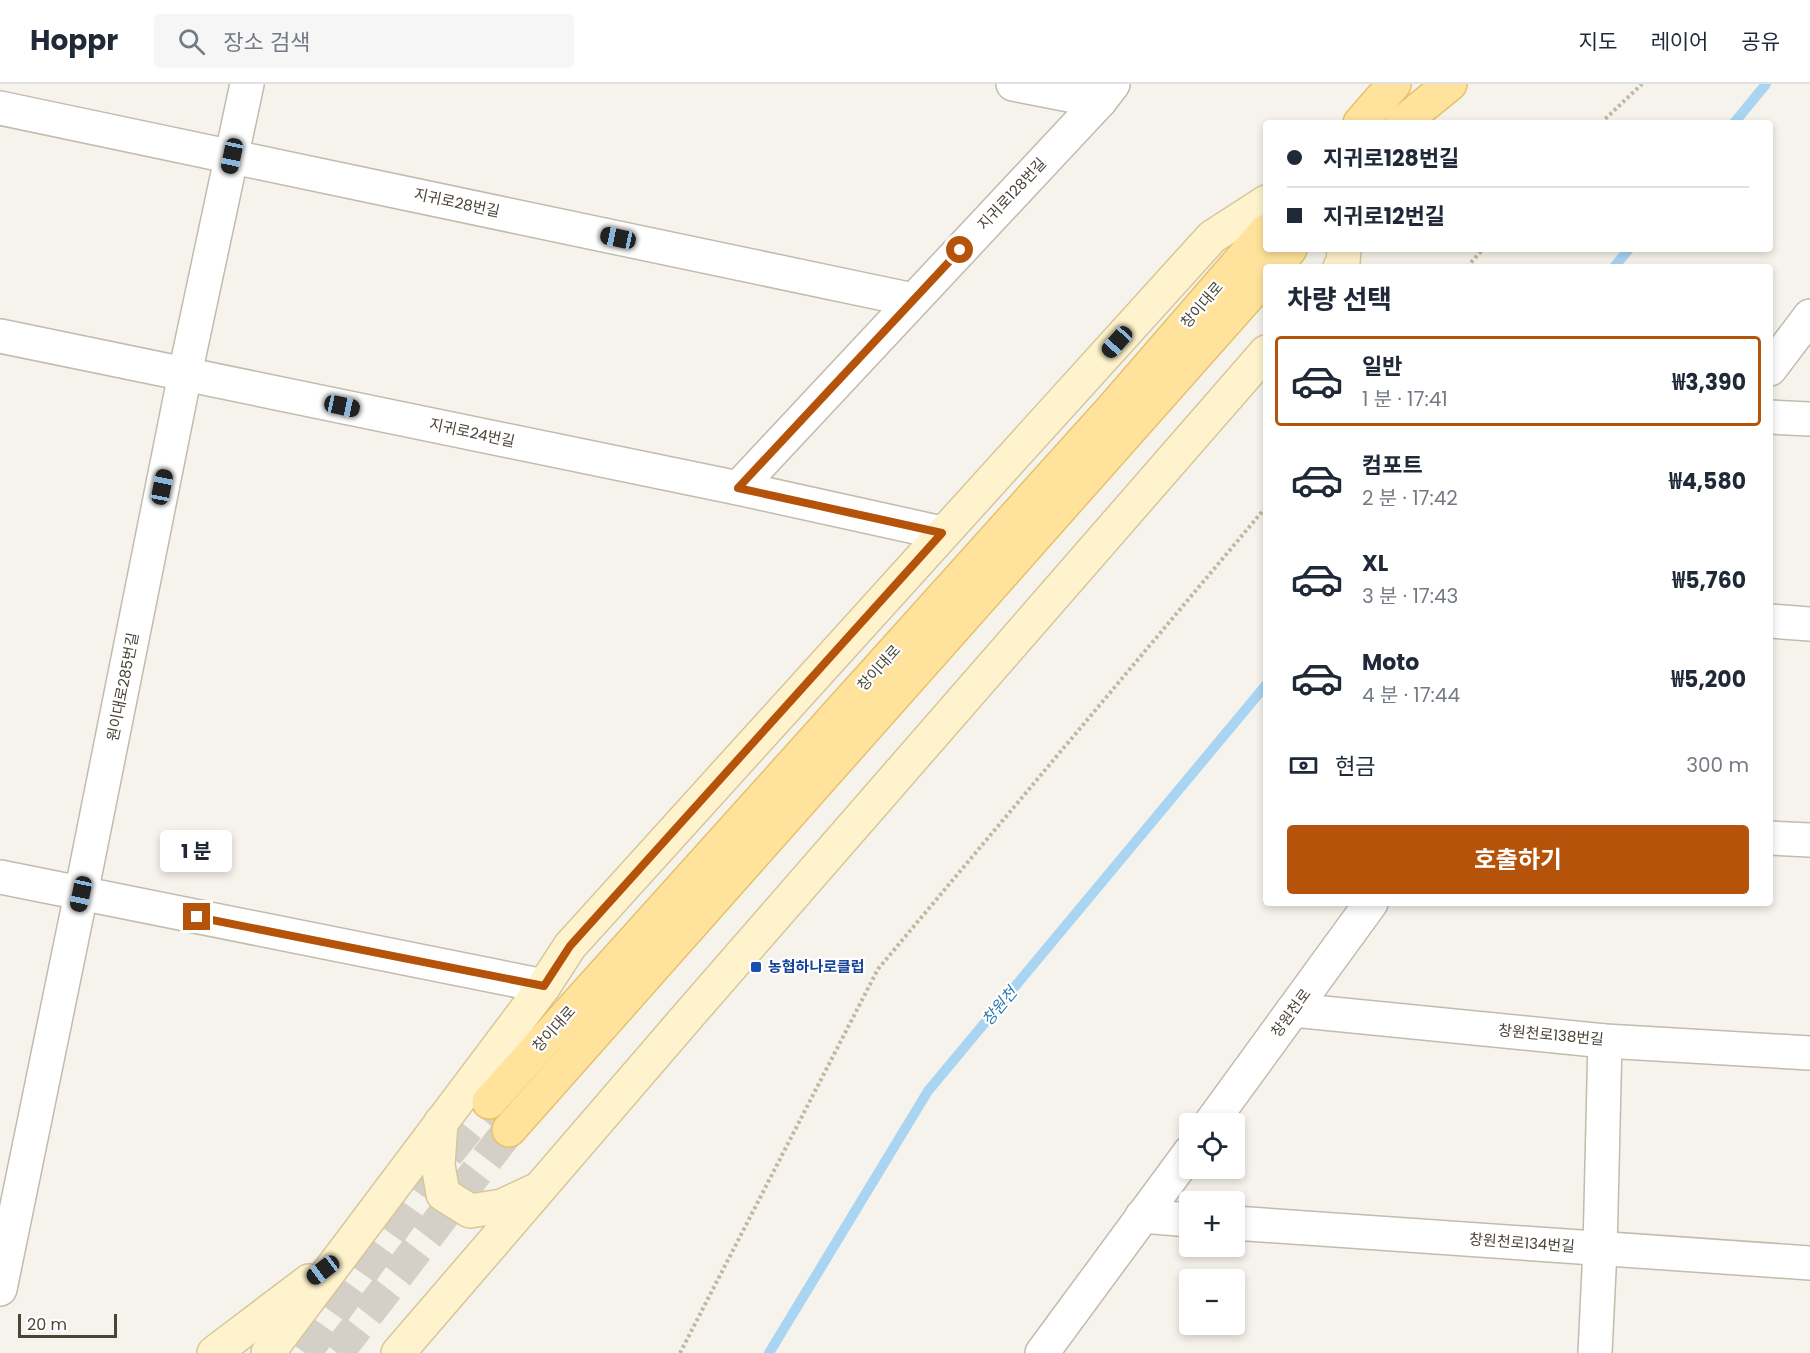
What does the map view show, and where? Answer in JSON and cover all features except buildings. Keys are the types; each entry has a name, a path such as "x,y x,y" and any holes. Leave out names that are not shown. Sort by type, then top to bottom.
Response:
{"main road":[{"path":"1363,120 1394,84"},
{"path":"1406,120 1450,84"},
{"path":"268,1353 544,986 570,946 1212,237 1263,204"},
{"name":"창이대로","path":"489,1102 1112,409 1263,234"},
{"path":"1277,264 1287,252"},
{"name":"창이대로","path":"509,1130 1263,279"},
{"path":"398,1353 1263,355"},
{"path":"441,1122 438,1165 443,1194 470,1211 502,1206 541,1188"},
{"path":"214,1353 341,1256"}],"street":[{"name":"원이대로285번길","path":"0,1289 184,374 247,84"},
{"path":"1013,84 1106,93"},
{"name":"지귀로128번길","path":"738,488 1106,93"},
{"name":"지귀로28번길","path":"0,108 914,300"},
{"path":"1773,365 1810,316"},
{"name":"지귀로24번길","path":"0,336 738,488 942,533"},
{"path":"1773,417 1810,419"},
{"path":"1773,621 1810,624"},
{"path":"1773,838 1810,840"},
{"path":"0,877 544,986"},
{"name":"창원천로","path":"1218,1113 1369,906"},
{"name":"창원천로138번길","path":"1293,1010 1605,1041 1810,1053"},
{"path":"1595,1353 1605,1041"},
{"path":"1042,1353 1179,1167"},
{"path":"1142,1216 1179,1219"},
{"name":"창원천로134번길","path":"1245,1224 1810,1263"}],"path":[{"path":"1604,120 1642,84"},
{"path":"1470,264 1480,252"},
{"path":"680,1353 878,969 1263,511"}],"waterway":[{"name":"창원천","path":"1736,120 1766,84"},
{"name":"창원천","path":"1616,264 1626,252"},
{"name":"창원천","path":"769,1353 928,1091 1263,689"}],"tunnel":[{"path":"305,1353 438,1165 489,1102"},
{"path":"337,1353 509,1130"}],"place":[{"name":"농협하나로클럽","path":"756,967"}],"route":[{"path":"197,917 544,986 570,946 942,533 738,488 960,250"}]}
